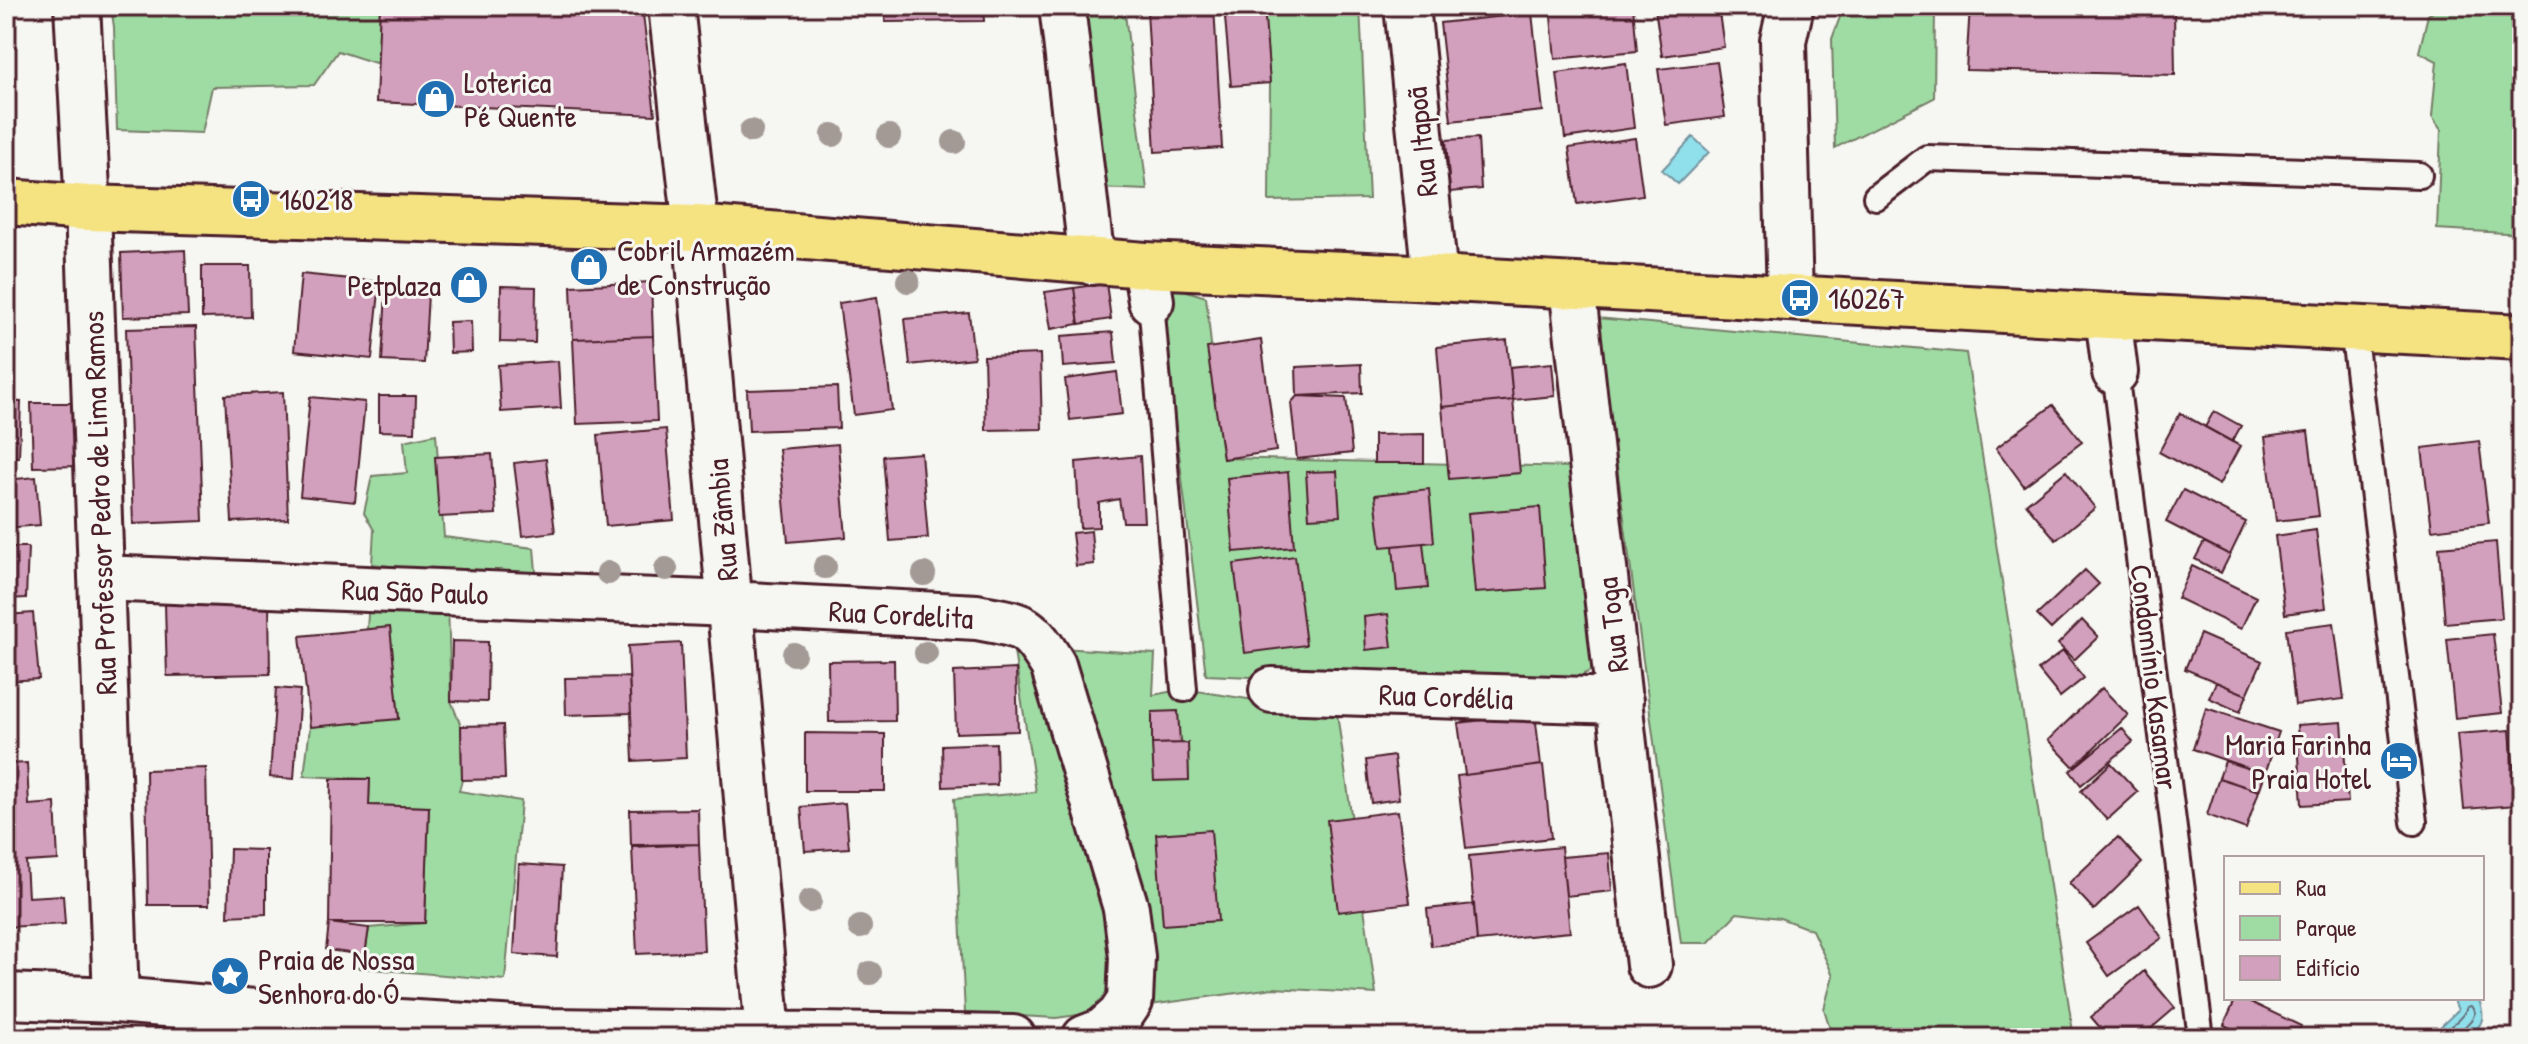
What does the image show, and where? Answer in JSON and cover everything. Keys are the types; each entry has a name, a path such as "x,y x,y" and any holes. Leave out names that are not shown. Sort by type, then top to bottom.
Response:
{"main road":[{"path":"6,202 88,208 696,228 1092,262 1148,283 1435,278 2522,337"}],"street":[{"name":"Rua Professor Pedro de Lima Ramos","path":"77,6 88,208 116,1000"},
{"name":"Rua Zâmbia","path":"671,6 696,228 768,1034"},
{"path":"1062,6 1092,262"},
{"name":"Rua Itapoã","path":"1407,6 1435,278"},
{"path":"1790,298 1783,41 1791,6"},
{"name":"Rua Toga","path":"1572,286 1649,965"},
{"name":"Condomínio Kasamar","path":"2108,316 2115,372"},
{"name":"Rua São Paulo","path":"101,578 730,604"},
{"name":"Rua Cordelita","path":"730,604 977,617 1018,625 1035,636 1053,665 1126,908 1132,957 1130,1001 1120,1016 1103,1031 1085,1038"},
{"name":"Rua Cordélia","path":"1272,690 1620,701"},
{"path":"6,996 116,1000 315,1017 534,1030 1013,1038"}],"lane":[{"path":"1876,197 1927,158 2419,175"},
{"path":"1148,283 1184,689"},
{"path":"2353,329 2414,822"},
{"name":"Condomínio Kasamar","path":"2115,372 2201,1038"}],"green space":[{"path":"111,6 380,6 378,64 338,51 314,85 212,87 202,133 117,130"},
{"path":"1079,6 1124,6 1147,190 1099,188"},
{"path":"1264,6 1360,6 1369,199 1269,201 1270,83"},
{"path":"1844,6 1935,6 1934,98 1835,148 1832,39"},
{"path":"2443,6 2510,6 2513,41 2522,42 2522,234 2437,229 2441,130 2432,117 2437,61 2419,52 2428,15"},
{"path":"1158,282 1206,297 1223,458 1574,467 1596,668 1562,686 1413,684 1206,675"},
{"path":"1597,318 1966,353 2074,1038 1917,1038 1913,1035 1833,1038 1824,1009 1833,975 1812,930 1780,918 1737,913 1708,943 1681,943"},
{"path":"436,434 444,537 534,548 537,583 372,564 374,530 364,513 372,476 407,473 404,441"},
{"path":"369,601 448,604 451,701 461,726 462,780 459,791 521,801 505,980 358,968 365,955 369,928 425,923 429,807 369,805 370,779 304,776 310,727 399,718 390,627 367,629"},
{"path":"1013,645 1155,654 1153,695 1184,689 1337,713 1376,994 1273,988 1056,1018 965,1013 954,799 1036,792"}],"water":[{"path":"1693,137 1709,152 1678,184 1662,170"},
{"path":"2454,1000 2479,1000 2482,1009 2480,1025 2468,1034 2439,1038 2434,1033 2458,1010"}],"building":[{"path":"380,6 642,6 655,115 376,102"},
{"path":"885,6 983,6 984,21 885,22"},
{"path":"1214,6 1222,148 1155,152 1147,10"},
{"path":"1224,6 1264,6 1270,83 1231,86"},
{"path":"1550,6 1633,6 1637,51 1555,59"},
{"path":"1718,6 1724,47 1662,56 1655,8"},
{"path":"1970,6 2174,8 2175,75 1966,70"},
{"path":"1532,13 1543,111 1451,121 1440,23"},
{"path":"6,47 14,47 11,113 6,113"},
{"path":"1717,62 1725,117 1666,125 1658,69"},
{"path":"1626,63 1634,128 1565,138 1557,73"},
{"path":"1478,138 1481,189 1450,192 1446,140"},
{"path":"1635,138 1643,195 1577,204 1569,148"},
{"path":"185,250 188,315 123,317 121,253"},
{"path":"202,266 250,266 251,317 202,318"},
{"path":"301,274 380,282 372,359 294,351"},
{"path":"651,282 653,336 573,339 571,286"},
{"path":"1106,283 1111,319 1079,324 1074,288"},
{"path":"501,286 536,287 535,343 500,342"},
{"path":"1074,288 1079,324 1051,329 1045,292"},
{"path":"386,292 428,294 424,363 382,361"},
{"path":"877,297 892,410 854,415 839,303"},
{"path":"969,313 974,358 910,365 905,319"},
{"path":"471,321 472,352 450,353 449,322"},
{"path":"196,327 203,521 133,524 126,329"},
{"path":"1113,332 1116,363 1063,367 1061,336"},
{"path":"653,336 657,421 577,424 573,339"},
{"path":"1261,340 1276,451 1223,459 1207,348"},
{"path":"1507,340 1513,400 1442,407 1437,347"},
{"path":"1040,354 1042,429 986,430 984,356"},
{"path":"558,361 561,408 501,412 498,365"},
{"path":"1552,363 1555,396 1513,400 1510,367"},
{"path":"1361,364 1362,393 1297,396 1296,367"},
{"path":"1117,372 1122,414 1070,420 1065,379"},
{"path":"837,387 839,428 749,431 747,390"},
{"path":"283,392 288,519 232,522 225,395"},
{"path":"379,396 416,396 415,432 379,431"},
{"path":"1297,396 1346,398 1352,453 1297,459 1291,403"},
{"path":"310,397 365,402 355,502 300,496"},
{"path":"1513,400 1520,473 1449,479 1442,407"},
{"path":"6,401 21,402 19,457 6,456"},
{"path":"31,403 80,403 82,466 33,467"},
{"path":"2053,405 2082,442 2024,486 1996,448"},
{"path":"2214,411 2241,426 2232,442 2205,427"},
{"path":"2180,413 2240,446 2219,485 2159,452"},
{"path":"666,429 674,520 606,526 598,435"},
{"path":"2308,431 2319,516 2276,521 2265,437"},
{"path":"1424,434 1424,463 1374,463 1374,435"},
{"path":"2479,441 2489,523 2432,530 2422,448"},
{"path":"838,444 846,537 788,542 779,449"},
{"path":"921,453 928,538 890,541 883,456"},
{"path":"492,454 496,514 439,517 435,457"},
{"path":"1140,456 1144,522 1123,522 1119,499 1099,503 1099,527 1080,528 1076,462"},
{"path":"546,459 555,532 523,536 514,463"},
{"path":"1337,471 1340,516 1309,518 1306,472"},
{"path":"2066,471 2095,508 2056,540 2026,504"},
{"path":"1288,472 1294,547 1234,552 1227,478"},
{"path":"36,477 40,525 6,528 6,480"},
{"path":"1429,489 1434,542 1381,547 1375,495"},
{"path":"2183,490 2246,522 2230,555 2166,522"},
{"path":"1540,507 1546,588 1475,593 1468,513"},
{"path":"2316,530 2326,608 2285,614 2275,536"},
{"path":"1091,531 1094,564 1076,566 1072,533"},
{"path":"2204,542 2230,555 2221,573 2195,559"},
{"path":"2496,542 2502,618 2445,623 2439,547"},
{"path":"1423,543 1428,588 1397,591 1393,546"},
{"path":"6,547 28,547 26,598 6,599"},
{"path":"1295,556 1306,645 1245,653 1234,564"},
{"path":"2192,566 2256,597 2241,629 2177,598"},
{"path":"2085,570 2099,584 2051,629 2037,615"},
{"path":"269,602 270,674 167,676 165,604"},
{"path":"33,613 39,679 6,681 6,615"},
{"path":"1388,614 1392,647 1366,650 1364,617"},
{"path":"2082,620 2098,637 2074,660 2058,644"},
{"path":"2334,623 2344,699 2295,705 2286,629"},
{"path":"390,627 399,719 310,727 300,636"},
{"path":"2200,634 2262,661 2247,695 2185,669"},
{"path":"2493,634 2502,713 2455,718 2447,639"},
{"path":"452,641 488,642 487,702 451,701"},
{"path":"681,643 686,758 633,761 628,646"},
{"path":"2063,651 2084,678 2060,697 2038,670"},
{"path":"894,660 895,721 829,722 828,661"},
{"path":"1016,669 1018,731 956,733 954,672"},
{"path":"629,677 631,713 566,715 565,678"},
{"path":"2216,682 2247,695 2240,712 2209,698"},
{"path":"276,688 300,690 294,779 270,777"},
{"path":"2102,688 2128,715 2074,767 2048,740"},
{"path":"2206,708 2279,732 2265,774 2193,749"},
{"path":"1178,711 1180,743 1152,744 1152,712"},
{"path":"1535,714 1541,765 1465,775 1458,723"},
{"path":"2342,722 2348,802 2302,805 2297,725"},
{"path":"503,725 505,779 462,780 461,726"},
{"path":"2122,728 2133,742 2081,785 2070,771"},
{"path":"2510,730 2517,805 2464,809 2457,734"},
{"path":"805,733 885,734 885,791 805,791"},
{"path":"996,743 997,785 943,787 942,745"},
{"path":"1188,743 1189,780 1154,781 1152,744"},
{"path":"1394,756 1399,799 1371,803 1366,760"},
{"path":"2225,761 2265,774 2259,791 2219,778"},
{"path":"27,763 29,805 55,803 58,860 26,862 28,897 63,895 65,924 6,927 6,764"},
{"path":"2111,763 2138,792 2107,820 2081,791"},
{"path":"1543,765 1551,838 1466,848 1457,776"},
{"path":"206,768 209,905 148,905 146,770"},
{"path":"2219,778 2259,791 2246,829 2207,815"},
{"path":"331,779 370,779 369,805 429,807 425,923 329,923"},
{"path":"845,803 849,848 805,851 801,807"},
{"path":"698,809 699,844 631,845 630,810"},
{"path":"1398,811 1410,903 1338,912 1327,820"},
{"path":"1211,830 1218,921 1163,925 1156,834"},
{"path":"2118,837 2142,863 2094,910 2069,883"},
{"path":"699,844 704,951 637,954 632,847"},
{"path":"1561,847 1570,932 1477,941 1469,856"},
{"path":"230,849 266,850 266,914 228,916"},
{"path":"1609,853 1612,891 1566,896 1562,857"},
{"path":"519,864 562,867 557,957 514,954"},
{"path":"1474,904 1477,941 1431,946 1427,909"},
{"path":"2139,905 2162,938 2109,976 2086,943"},
{"path":"329,923 369,928 365,955 326,950"},
{"path":"2144,971 2175,1008 2140,1038 2109,1038 2091,1017"},
{"path":"2235,1000 2246,1000 2301,1026 2296,1038 2251,1038 2224,1025"}],"place":[{"name":"Loterica Pé Quente","path":"436,99"},
{"name":"160218","path":"251,199"},
{"name":"Cobril Armazém de Construção","path":"589,267"},
{"name":"Petplaza","path":"469,285"},
{"name":"160267","path":"1800,298"},
{"name":"Maria Farinha Praia Hotel","path":"2399,761"},
{"name":"Praia de Nossa Senhora do Ó","path":"230,976"}]}
